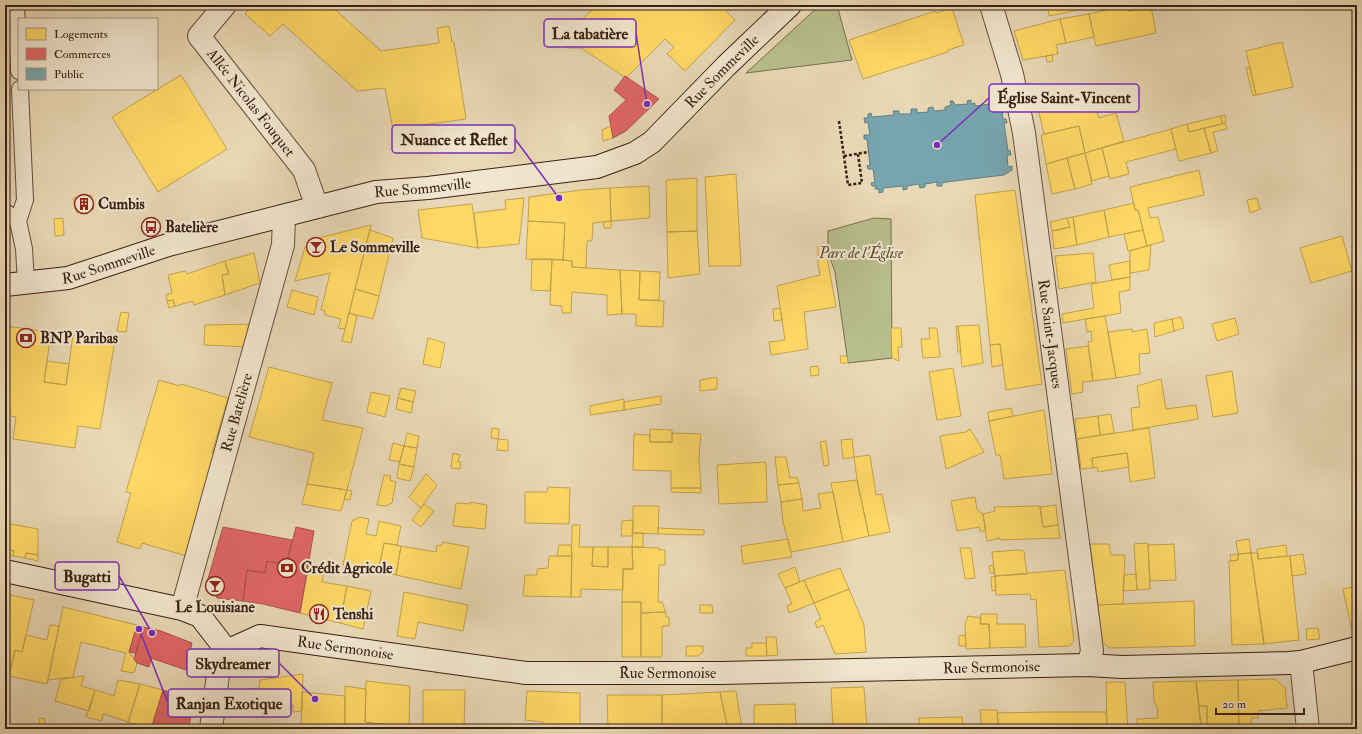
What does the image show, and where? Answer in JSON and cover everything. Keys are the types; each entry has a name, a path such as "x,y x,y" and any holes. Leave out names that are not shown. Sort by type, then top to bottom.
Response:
{"street":[{"name":"Allée Nicolas Fouquet","path":"225,5 199,36 304,170 317,207"},
{"name":"Rue Sommeville","path":"16,284 68,278 168,245 376,192 428,188 597,167 635,153 652,142 726,66 790,5"},
{"name":"Rue Saint-Jacques","path":"991,5 1012,74 1024,133 1089,626 1092,652 1088,665"},
{"name":"Rue Batelière","path":"182,609 283,245 284,216"},
{"path":"5,572 182,609 200,616 227,651 219,667 211,729"},
{"name":"Rue Sermonoise","path":"227,651 260,636 526,673 721,673 1301,662 1357,648"},
{"path":"1301,662 1308,729"}],"lane":[{"path":"16,5 18,49"},
{"path":"16,284 24,249 18,221 24,200 20,90"},
{"path":"5,212 18,221"}],"path":[{"path":"839,121 848,185 862,183 858,154"},
{"path":"844,156 868,152"}],"green space":[{"path":"820,5 837,5 852,60 746,73"},
{"name":"Parc de l'Église","path":"874,218 891,219 892,358 848,363 835,272 828,252 828,231"}],"building: Logements":[{"path":"253,5 330,5 381,51 439,43 437,28 449,26 452,42 454,42 466,119 393,129 385,88 357,91 283,24 270,36 245,14"},
{"path":"597,5 707,5 712,10 717,5 720,5 735,20 685,71 667,54 674,47 665,39 626,78 581,48 569,48 556,45"},
{"path":"1047,5 1083,5 1084,9 1049,16"},
{"path":"1129,5 1152,5 1129,11"},
{"path":"1129,5 1129,11 1151,6 1156,33 1096,46 1089,14"},
{"path":"952,8 964,45 948,50 948,52 863,79 849,40 935,11 936,13"},
{"path":"1089,14 1094,37 1066,43 1060,19"},
{"path":"1060,19 1066,43 1056,45 1058,54 1023,60 1014,31"},
{"path":"1282,42 1293,87 1256,95 1246,51"},
{"path":"1052,55 1053,61 1047,62 1046,56"},
{"path":"1250,67 1256,95 1253,96 1246,68"},
{"path":"181,75 227,149 158,192 112,117"},
{"path":"1069,88 1072,103 1094,98 1099,118 1116,113 1124,141 1085,153 1079,126 1044,134 1035,96"},
{"path":"1225,115 1226,122 1222,124 1221,116"},
{"path":"1221,116 1222,124 1189,132 1187,124"},
{"path":"1225,123 1227,129 1213,132 1218,151 1211,153 1204,128"},
{"path":"5,124 8,178 5,178"},
{"path":"1187,124 1189,132 1204,128 1211,153 1179,161 1171,129"},
{"path":"611,126 613,138 603,141 602,130"},
{"path":"1079,126 1085,153 1046,164 1041,135"},
{"path":"1171,129 1176,149 1126,162 1129,174 1110,179 1102,148"},
{"path":"1102,148 1109,176 1092,181 1085,153"},
{"path":"1085,153 1092,184 1075,189 1067,158"},
{"path":"1067,158 1075,189 1052,194 1046,164"},
{"path":"1199,170 1204,195 1148,208 1150,218 1158,217 1164,241 1147,246 1138,210 1135,210 1130,187"},
{"path":"736,174 741,266 709,266 705,177"},
{"path":"697,178 697,231 667,232 666,180"},
{"path":"649,186 650,218 611,221 610,188"},
{"path":"610,188 611,221 593,223 592,241 587,241 586,268 572,267 572,261 563,260 565,223 528,221 529,197 581,190"},
{"path":"1015,190 1042,384 1006,390 1000,344 990,345 975,195"},
{"name":"Cumbis","path":"91,195 94,209 77,213 73,198"},
{"path":"524,198 519,244 478,248 474,213 506,209 505,200"},
{"path":"1257,198 1260,209 1250,213 1247,200"},
{"path":"1134,203 1135,210 1138,210 1143,230 1109,237 1104,210"},
{"path":"472,204 478,248 422,238 418,210"},
{"path":"1104,210 1109,237 1077,245 1073,217"},
{"path":"1073,217 1077,245 1054,249 1052,231 1070,227 1067,218"},
{"path":"63,218 64,235 55,236 54,219"},
{"path":"1067,218 1070,227 1052,231 1050,222"},
{"path":"528,221 565,223 563,260 526,259"},
{"path":"611,221 611,228 604,228 603,222"},
{"path":"371,225 345,329 338,328 341,319 325,315 325,311 321,310 330,273 295,281 305,247 314,239"},
{"path":"370,230 393,238 379,296 355,289"},
{"path":"1143,230 1147,246 1128,251 1124,234"},
{"path":"697,231 700,274 668,278 667,232"},
{"path":"1342,236 1352,271 1311,283 1300,248"},
{"path":"1151,245 1149,270 1130,273 1130,251"},
{"path":"818,246 826,251 836,307 804,312 808,349 771,355 769,342 785,340 777,286 820,275 818,264"},
{"path":"254,253 260,283 225,295 222,275 229,274 225,261"},
{"path":"1093,253 1096,282 1059,289 1055,256"},
{"path":"532,259 552,259 550,291 531,290"},
{"path":"552,259 572,261 572,267 620,270 622,314 607,315 607,295 572,292 571,313 562,313 562,306 550,305"},
{"path":"225,261 229,274 222,275 225,295 194,305 193,301 175,306 173,300 167,301 166,295 172,293 168,275 185,271 187,274"},
{"path":"1130,261 1130,277 1112,280 1109,265"},
{"path":"620,270 640,271 639,300 664,301 663,327 636,326 636,314 622,314"},
{"path":"640,271 660,272 659,300 639,300"},
{"path":"1130,277 1130,290 1119,292 1121,313 1063,323 1062,314 1094,308 1091,284"},
{"path":"355,289 379,296 373,319 349,313"},
{"path":"292,290 318,297 314,315 287,307"},
{"path":"173,300 175,306 169,308 167,301"},
{"path":"780,308 782,320 774,321 773,309"},
{"path":"121,312 129,313 126,332 117,331"},
{"path":"349,313 357,316 351,343 342,341"},
{"path":"1105,316 1116,378 1093,381 1088,342 1092,341 1091,331 1087,332 1085,319"},
{"path":"1181,317 1184,328 1174,331 1172,319"},
{"path":"1235,318 1239,334 1217,341 1212,324"},
{"path":"1172,319 1174,331 1155,337 1154,323"},
{"path":"253,324 248,347 204,345 205,325"},
{"path":"979,325 983,363 962,367 958,326"},
{"path":"5,326 51,332 44,382 66,385 73,335 115,341 100,429 78,426 75,448 13,439 16,417 5,415"},
{"path":"956,326 958,326 961,352 958,352"},
{"path":"891,328 901,328 902,347 898,347 899,361 892,358"},
{"path":"929,328 937,328 940,357 923,358 921,339 930,339"},
{"path":"1132,329 1132,332 1147,329 1150,353 1139,354 1140,374 1116,378 1108,332"},
{"path":"428,338 445,343 440,368 423,364"},
{"path":"1000,344 1003,365 992,367 990,345"},
{"path":"1088,346 1093,381 1082,382 1083,392 1072,394 1066,349"},
{"path":"840,356 847,356 848,363 841,363"},
{"path":"47,361 69,364 66,385 44,382"},
{"path":"818,366 819,375 811,376 810,367"},
{"path":"269,367 332,383 322,420 363,428 347,490 307,484 314,453 249,437"},
{"path":"953,368 961,416 937,420 929,372"},
{"path":"1232,371 1238,413 1213,417 1206,376"},
{"path":"717,377 717,389 700,391 700,380"},
{"path":"1161,379 1166,409 1196,405 1198,419 1133,430 1131,408 1140,407 1137,386"},
{"path":"159,380 180,386 181,384 228,398 212,453 217,455 187,556 142,543 140,549 117,542 131,493 126,492"},
{"path":"401,388 416,391 413,402 398,398"},
{"path":"371,392 390,396 385,417 367,412"},
{"path":"661,396 661,404 624,410 624,402"},
{"path":"398,398 413,402 411,413 396,409"},
{"path":"624,399 624,410 590,415 590,406"},
{"path":"1011,408 1013,416 989,421 988,412"},
{"path":"1044,410 1052,474 1004,479 1000,455 996,455 989,421"},
{"path":"1111,414 1114,433 1100,435 1098,416"},
{"path":"1098,416 1100,435 1077,439 1075,419"},
{"path":"492,428 499,429 498,439 491,438"},
{"path":"1149,428 1155,478 1130,482 1127,453 1092,458 1093,468 1081,469 1077,439"},
{"path":"650,429 672,430 672,442 650,442"},
{"path":"970,429 984,452 946,469 940,436 966,432"},
{"path":"407,433 419,436 417,448 404,446"},
{"path":"672,433 701,434 699,458 701,488 671,488 671,471 633,470 634,434 650,435 650,442 672,442"},
{"path":"498,439 508,440 508,451 497,450"},
{"path":"852,439 854,457 843,459 841,440"},
{"path":"826,441 829,465 824,466 820,442"},
{"path":"393,443 404,446 400,462 389,460"},
{"path":"404,446 417,448 414,467 399,464"},
{"path":"453,453 460,455 458,462 461,462 460,469 451,468"},
{"path":"1127,453 1129,467 1098,472 1097,467 1093,468 1092,458"},
{"path":"870,455 876,495 882,494 890,532 869,536 857,480 854,457"},
{"path":"775,457 786,457 790,478 797,477 799,483 778,485"},
{"path":"766,462 767,502 719,504 717,465"},
{"path":"399,464 414,467 410,481 397,478"},
{"path":"426,474 437,485 421,508 409,497"},
{"path":"384,475 391,476 390,480 396,482 392,503 386,506 377,505"},
{"path":"857,480 869,536 843,542 831,483"},
{"path":"799,483 802,499 781,502 778,485"},
{"path":"307,484 347,490 341,511 302,504"},
{"path":"548,487 570,488 569,524 525,523 525,492 547,492"},
{"path":"671,488 701,488 701,493 671,492"},
{"path":"347,490 352,491 350,500 344,499"},
{"path":"833,492 843,542 791,552 783,522 781,502 802,499 803,511 821,508 818,494"},
{"path":"975,497 977,510 983,514 986,531 980,531 979,527 957,531 951,501"},
{"path":"470,502 487,505 485,529 453,526 456,503 470,504"},
{"path":"424,504 434,511 421,527 412,520"},
{"path":"1056,505 1058,525 1043,527 1040,507"},
{"path":"633,506 659,506 658,534 633,533"},
{"path":"1040,506 1043,527 1058,525 1060,538 1000,540 1000,538 987,541 983,514 995,511 994,507"},
{"path":"359,517 369,519 366,534 376,536 379,521 401,526 397,545 384,543 378,572 343,565 352,521"},
{"path":"633,520 632,536 621,536 622,521"},
{"path":"5,523 38,529 38,555 26,553 25,558 13,556 14,551 7,549 6,555"},
{"path":"572,525 580,525 579,547 593,547 592,566 608,567 608,547 632,547 633,569 623,569 623,590 581,589 581,597 571,597"},
{"path":"658,528 704,530 704,535 658,534"},
{"path":"633,533 643,533 643,547 632,547"},
{"path":"788,539 792,557 743,564 741,546"},
{"path":"1249,539 1251,553 1238,554 1236,541"},
{"path":"443,542 469,547 461,589 396,575 401,546 436,552 437,545 441,546"},
{"path":"384,543 401,546 396,575 378,572"},
{"path":"1148,543 1150,589 1137,590 1134,544"},
{"path":"1090,544 1109,544 1111,555 1125,555 1123,604 1098,605"},
{"path":"1174,544 1176,580 1150,581 1148,545"},
{"path":"559,545 571,545 572,556 557,556"},
{"path":"1286,545 1287,556 1258,559 1257,549"},
{"path":"593,547 608,547 608,567 592,566"},
{"path":"632,547 659,548 659,550 665,550 665,565 659,565 658,602 662,602 665,612 641,613 641,602 622,602 623,569 633,569"},
{"path":"960,548 971,548 975,578 965,579"},
{"path":"7,549 14,551 13,556 6,555"},
{"path":"1024,551 1027,574 995,576 992,552"},
{"path":"26,553 38,555 38,561 25,558"},
{"path":"1251,553 1258,553 1258,559 1290,556 1299,640 1264,644"},
{"path":"1251,553 1264,644 1232,645 1229,561 1238,560 1238,554"},
{"path":"1238,554 1238,560 1231,561 1230,555"},
{"path":"1303,554 1306,574 1292,576 1290,556"},
{"path":"549,556 572,556 571,597 523,596 525,575 537,575 537,569 548,568"},
{"path":"309,565 325,569 322,582 347,586 340,623 300,613"},
{"path":"993,565 994,573 990,573 989,566"},
{"path":"795,567 800,582 785,588 778,574"},
{"path":"840,568 849,589 814,603 804,580"},
{"path":"1065,570 1074,641 1070,646 1039,647 1036,599 1031,600 1030,594 996,595 995,576"},
{"path":"1136,574 1137,590 1123,591 1124,575"},
{"path":"995,576 996,590 992,591 991,577"},
{"path":"804,580 814,603 789,613 787,606 792,604 785,588"},
{"path":"347,586 371,591 363,629 340,623"},
{"path":"1357,586 1357,636 1353,636 1343,589"},
{"path":"849,589 864,625 866,652 835,654 823,625 817,628 815,622 821,619 814,603"},
{"path":"404,592 468,605 463,631 418,622 415,639 397,636"},
{"path":"5,594 34,600 22,652 15,650 9,676 5,675"},
{"path":"1194,601 1195,646 1110,648 1102,642 1098,605"},
{"path":"622,602 641,602 641,657 622,657"},
{"path":"700,605 712,605 713,613 700,613"},
{"path":"63,607 137,625 129,652 137,663 134,673 121,671 126,653 81,642 73,677 48,680"},
{"path":"665,612 666,617 669,617 669,626 662,626 662,657 641,657 641,613"},
{"path":"981,614 997,614 997,624 1025,624 1026,647 990,648 989,624 980,624"},
{"path":"968,616 981,618 980,624 989,624 990,648 966,649 965,624"},
{"path":"50,625 59,626 47,684 9,676 15,650 22,652 26,635 47,640"},
{"path":"1318,628 1320,639 1307,640 1306,629"},
{"path":"965,635 966,646 959,646 959,636"},
{"path":"766,637 776,637 778,655 767,656"},
{"path":"752,643 766,643 767,656 746,656 746,648 752,648"},
{"path":"686,646 703,646 703,652 698,656 686,656"},
{"path":"303,674 302,711 293,712 293,705 240,710 247,689 259,688 260,680"},
{"path":"84,676 81,686 95,690 89,711 55,701 61,679"},
{"path":"1275,679 1285,688 1287,708 1258,711 1258,718 1251,718 1251,729 1239,729 1238,680"},
{"path":"118,680 140,684 128,722 103,714 102,721 86,717 95,690 114,696"},
{"path":"1238,680 1239,729 1218,729 1218,725 1207,726 1207,706 1199,706 1196,681"},
{"path":"366,681 410,686 409,727 365,722"},
{"path":"1196,681 1201,729 1137,729 1137,719 1158,718 1157,706 1154,702 1153,682"},
{"path":"1106,682 1125,682 1128,729 1107,729"},
{"path":"140,684 163,690 151,729 128,722"},
{"path":"345,686 366,689 365,722 373,723 372,729 345,729"},
{"path":"864,687 867,729 833,729 831,688"},
{"path":"423,690 465,690 464,729 423,729"},
{"path":"527,691 580,693 580,729 543,729 543,722 525,720"},
{"path":"736,691 742,729 728,729 720,692"},
{"path":"302,692 345,696 345,729 301,729"},
{"path":"720,692 728,729 662,729 662,695"},
{"path":"607,695 662,695 662,729 608,727"},
{"path":"795,704 796,729 754,729 754,705"},
{"path":"1199,706 1207,706 1207,726 1201,725"},
{"path":"980,710 997,710 999,729 982,729"},
{"path":"1106,712 1107,729 999,729 997,713"},
{"path":"962,717 963,729 920,729 919,718"},
{"path":"40,718 45,719 44,726 38,727"},
{"path":"464,724 490,725 490,729 464,729"},
{"path":"608,727 630,727 630,729 608,729"}],"building: Commerces":[{"path":"625,76 659,99 626,131 613,138 609,116 626,100 614,90"},
{"path":"223,527 292,540 286,565 267,561 265,573 247,570 243,601 217,598 207,582"},
{"name":"Crédit Agricole","path":"296,527 314,531 300,613 243,601 247,570 265,573 267,561 286,565"},
{"path":"137,625 143,627 136,653 129,652"},
{"path":"143,627 161,631 192,643 188,660 192,662 190,668 187,666 186,670 151,658 149,667 137,663 134,659"},
{"path":"163,690 193,699 189,729 151,729"}],"building: Public":[{"path":"1000,99 1004,106 1002,107 1003,119 1006,119 1007,123 1004,123 1008,151 1010,150 1011,155 1007,155 1008,167 1012,166 1012,170 1004,175 946,182 942,183 942,186 937,186 937,182 925,184 925,187 920,188 919,184 907,186 907,189 903,190 903,186 883,188 883,192 879,193 879,189 875,189 876,186 872,186 871,183 875,182 873,169 868,169 867,166 870,165 867,139 864,139 864,135 870,135 868,122 865,123 864,118 868,118 868,114 871,113 872,117 894,115 893,111 899,111 899,114 911,114 911,109 917,109 917,113 928,112 928,108 933,107 934,111 945,110 945,107 951,105 950,101 953,101 955,105 968,104 967,101 971,100 971,104 975,103 975,106 997,103 997,100"}],"place":[{"name":"La tabatière","path":"647,104"},
{"name":"Église Saint-Vincent","path":"937,145"},
{"name":"Nuance et Reflet","path":"559,198"},
{"name":"Cumbis","path":"84,204"},
{"name":"Batelière","path":"151,227"},
{"name":"Le Sommeville","path":"316,247"},
{"name":"BNP Paribas","path":"26,338"},
{"name":"Crédit Agricole","path":"287,568"},
{"name":"Le Louisiane","path":"215,586"},
{"name":"Tenshi","path":"319,614"},
{"name":"Ranjan Exotique","path":"139,629"},
{"name":"Bugatti","path":"152,633"},
{"name":"Skydreamer","path":"315,699"}]}
